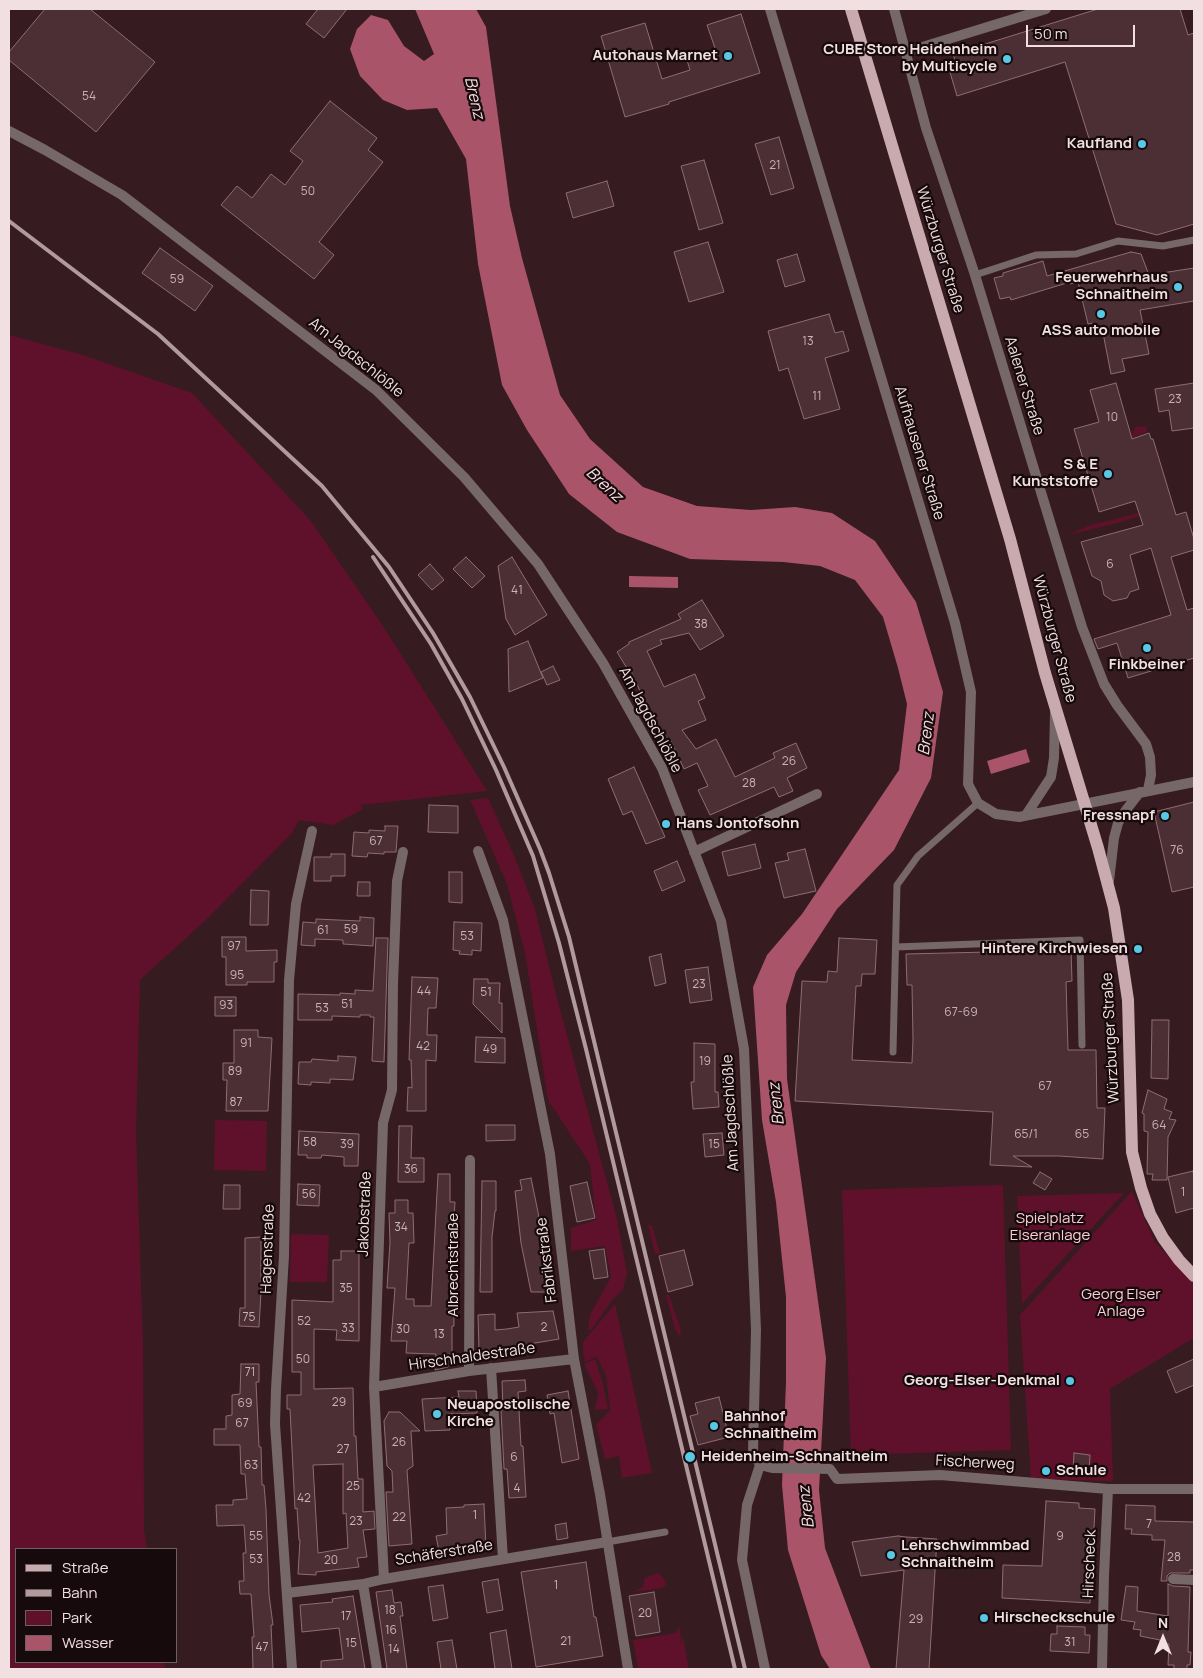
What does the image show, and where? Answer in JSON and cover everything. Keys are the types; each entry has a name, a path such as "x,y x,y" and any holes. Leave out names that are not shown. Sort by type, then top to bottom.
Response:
{"main road":[{"name":"Würzburger Straße","path":"851,9 1010,539 1055,707 1085,804 1116,916 1128,1000 1132,1152 1141,1188 1150,1214 1163,1238 1179,1260 1194,1276"}],"street":[{"name":"Aufhausener Straße","path":"770,9 955,623 971,692 968,784 978,803"},
{"name":"Aalener Straße","path":"894,9 926,128 975,275 1082,627 1092,656 1108,691 1146,744 1150,757 1151,775 1144,791"},
{"path":"906,52 1046,9"},
{"name":"Am Jagdschlößle","path":"9,131 122,195 376,390 464,477 538,564 603,663 662,768 721,921 744,1049 756,1330 753,1452 760,1465"},
{"path":"1026,815 1051,777 1054,758 1055,707"},
{"path":"978,803 996,814 1019,817 1194,782"},
{"path":"1108,885 1114,838 1118,823 1144,791"},
{"path":"694,852 817,794"},
{"name":"Hagenstraße","path":"292,1669 275,1424 284,1256 289,980 296,904 312,831"},
{"name":"Fabrikstraße","path":"478,851 503,920 550,1154 574,1359 600,1494 628,1669"},
{"name":"Jakobstraße","path":"384,1579 374,1387 382,1123 392,1090 398,881 403,852"},
{"name":"Albrechtstraße","path":"469,1371 470,1160"},
{"name":"Hirschhaldestraße","path":"374,1387 469,1371 574,1359"},
{"path":"491,1368 503,1559"},
{"path":"760,1465 747,1505 742,1560 765,1669"},
{"name":"Fischerweg","path":"760,1465 772,1468 830,1469 837,1479 940,1475 1108,1489 1194,1489"},
{"name":"Hirscheck","path":"1102,1669 1108,1489"},
{"name":"Schäferstraße","path":"287,1593 363,1584 607,1542"},
{"path":"1174,1579 1194,1580"},
{"path":"363,1584 377,1669"}],"lane":[{"path":"975,275 1036,255 1076,254 1118,241 1162,246 1194,240"},
{"path":"893,1052 898,884 918,856 978,803"},
{"path":"896,947 1080,940 1082,1045"},
{"path":"607,1542 666,1532"}],"green space":[{"path":"9,335 83,355 192,393 311,521 387,632 487,791 361,805 363,809 333,825 299,820 292,833 208,918 140,980 136,1131 143,1345 144,1529 147,1548 15,1548 15,1663 164,1663 165,1669 9,1669"},
{"path":"1146,426 1147,432 1135,436 1135,443 1116,441 1132,436 1135,427"},
{"path":"1178,503 1121,522 1068,535 1088,526"},
{"path":"488,798 513,853 535,909 617,1219 627,1273 623,1290 614,1298 591,1330 588,1329 590,1315 611,1277 605,1246 571,1251 571,1228 596,1220 590,1164 548,1100 525,953 507,884 470,800"},
{"path":"215,1120 267,1121 266,1171 214,1170"},
{"path":"1003,1185 1011,1450 851,1455 842,1190"},
{"name":"Georg Elser Anlage","path":"1132,1191 1155,1242 1194,1284 1194,1338 1110,1389 1113,1481 1031,1479 1020,1315"},
{"name":"Spielplatz Elseranlage","path":"1124,1193 1022,1304 1017,1196"},
{"path":"648,1224 652,1226 660,1253 655,1254"},
{"path":"291,1234 329,1235 327,1282 290,1282"},
{"path":"666,1295 669,1295 681,1330 679,1336 675,1329"},
{"path":"615,1304 652,1473 622,1478 619,1456 605,1459 596,1425 610,1410 606,1376 597,1357 585,1362 583,1351 583,1342"},
{"path":"595,1359 603,1383 608,1409 595,1410 598,1393 584,1364"},
{"path":"658,1573 663,1577 666,1584 663,1588 633,1592 643,1587 645,1578"},
{"path":"679,1626 680,1644 683,1637 689,1669 638,1669 633,1640 676,1633"}],"water":[{"name":"Brenz","path":"415,9 476,9 486,27 510,206 522,258 560,395 590,439 643,487 697,506 751,510 795,507 832,513 875,541 916,602 943,692 931,778 894,850 837,909 796,972 786,1005 787,1079 826,1358 819,1490 825,1548 871,1669 830,1669 821,1655 788,1550 782,1485 786,1382 786,1297 776,1202 762,1120 753,987 767,955 802,914 899,770 907,704 898,668 883,617 855,580 820,566 783,562 690,559 617,532 569,494 527,430 502,385 478,264 466,159 437,108 407,110 383,100 360,76 350,49 357,29 371,15 388,20 404,46 424,61 434,54"},
{"path":"629,576 678,577 678,588 629,587"},
{"path":"1026,749 1030,762 991,774 987,761"}],"building":[{"path":"45,9 90,9 155,62 96,132 9,60 9,52"},
{"path":"318,9 347,9 324,38 306,24"},
{"name":"Kaufland","path":"1098,9 1180,9 1188,35 1194,33 1194,224 1157,235 1116,224 1065,62 957,96 949,69 957,67 953,54"},
{"path":"741,14 760,73 625,117 601,36 645,23 662,79 690,70 687,60 716,51 707,25"},
{"path":"330,101 377,138 368,150 383,162 319,242 334,255 314,279 221,205 237,186 252,198 271,174 285,185 303,161 290,151"},
{"path":"779,137 794,188 771,195 755,144"},
{"path":"704,160 723,223 699,230 681,166"},
{"path":"607,181 614,206 573,218 566,193"},
{"path":"708,242 724,292 689,302 674,252"},
{"path":"160,248 213,286 195,311 142,273"},
{"path":"1131,252 1141,254 1149,275 1194,268 1194,301 1140,310 1149,354 1122,359 1125,371 1111,374 1103,333 1096,334 1093,323 1088,324 1078,282 1070,284 1070,282 1011,300 1010,297 1000,299 994,278 1003,276 1003,273 1043,261 1047,276"},
{"path":"797,254 805,281 785,287 777,260"},
{"path":"829,314 835,333 843,331 849,351 825,358 840,409 804,419 788,368 779,371 768,331"},
{"path":"1116,383 1132,439 1149,433 1151,439 1153,439 1176,515 1186,512 1194,539 1194,550 1171,557 1187,610 1194,608 1194,658 1128,678 1117,643 1098,649 1094,639 1171,615 1151,548 1130,555 1139,589 1130,592 1127,598 1113,601 1104,595 1101,581 1092,576 1081,542 1143,525 1135,501 1099,512 1074,429 1099,422 1090,390"},
{"path":"1194,383 1194,428 1172,431 1169,410 1159,412 1155,389"},
{"path":"466,557 485,576 472,588 453,569"},
{"path":"512,557 547,615 515,635 506,619 498,566"},
{"path":"430,564 444,580 432,590 418,575"},
{"path":"702,600 724,636 700,650 689,633 660,640 662,644 647,651 664,687 695,674 705,698 698,701 706,720 682,730 696,749 716,739 735,777 775,758 773,753 796,743 807,768 787,778 793,791 779,797 774,787 710,815 698,790 708,786 697,763 684,769 671,741 664,744 630,669 628,670 617,652 629,644 629,642 681,619 678,614"},
{"path":"528,641 543,678 509,692 508,649"},
{"path":"553,666 560,680 547,685 541,672"},
{"path":"634,767 665,837 646,844 632,811 623,815 608,779"},
{"path":"1194,802 1194,887 1172,892 1154,812"},
{"path":"429,805 458,806 458,833 428,832"},
{"path":"385,826 398,826 396,852 384,852 384,854 368,853 367,857 352,856 354,832 369,833 369,830 385,831"},
{"path":"755,844 761,868 728,876 722,852"},
{"path":"805,849 816,891 784,898 775,863 789,860 787,853"},
{"path":"331,854 345,854 345,876 331,876 331,881 314,881 314,857 331,857"},
{"path":"677,861 685,881 662,891 654,871"},
{"path":"449,872 462,872 462,903 449,902"},
{"path":"358,882 370,882 370,896 357,896"},
{"path":"251,890 269,891 268,925 250,925"},
{"path":"360,917 374,918 373,946 343,944 343,940 315,939 315,946 301,945 303,922 316,923 316,919 360,921"},
{"path":"454,922 482,923 481,951 472,950 472,955 459,954 460,951 453,950"},
{"path":"222,937 246,937 246,951 277,950 277,962 274,962 274,982 247,982 247,985 226,985 226,957 222,957"},
{"path":"376,938 388,938 384,1062 372,1061 374,1017 370,1017 370,1015 360,1015 360,1017 332,1016 332,1020 298,1020 298,994 340,995 340,993 355,994 355,990 373,991"},
{"path":"839,938 877,940 875,974 862,974 861,986 856,986 852,1060 912,1063 912,985 907,985 906,954 1071,950 1072,981 1066,982 1068,1050 1096,1050 1097,1108 1105,1108 1103,1159 1059,1156 1013,1156 1032,1167 990,1165 993,1112 795,1101 802,981 827,982 828,971 837,972"},
{"path":"661,954 666,983 655,986 649,957"},
{"path":"708,967 712,1000 690,1003 685,970"},
{"path":"412,977 438,978 436,1008 428,1008 427,1035 437,1035 436,1061 426,1060 426,1111 407,1111 408,1087 412,1088 411,1060 409,1060"},
{"path":"474,979 488,979 488,983 500,983 499,1003 502,1003 502,1033 473,1004"},
{"path":"215,997 236,997 236,1016 215,1016"},
{"path":"1152,1020 1169,1020 1168,1079 1151,1078"},
{"path":"234,1030 258,1030 258,1037 272,1038 268,1111 226,1111 227,1080 223,1080 223,1063 234,1063"},
{"path":"476,1037 505,1038 505,1063 475,1062"},
{"path":"694,1043 715,1044 715,1092 718,1092 719,1107 693,1109 691,1082 694,1082"},
{"path":"338,1056 356,1057 353,1080 330,1079 330,1083 311,1082 311,1085 298,1084 299,1062 311,1062 312,1059 338,1061"},
{"path":"1148,1090 1167,1099 1164,1109 1172,1112 1169,1119 1176,1120 1168,1137 1167,1180 1152,1180 1153,1174 1147,1174 1148,1132 1144,1131 1144,1114 1142,1113"},
{"path":"486,1125 515,1125 515,1140 486,1141"},
{"path":"399,1126 412,1126 411,1158 424,1158 424,1182 398,1182"},
{"path":"299,1131 359,1134 358,1166 344,1166 344,1157 322,1155 321,1158 307,1158 307,1155 298,1155"},
{"path":"722,1133 724,1155 705,1157 703,1134"},
{"path":"1193,1171 1194,1208 1176,1213 1168,1177"},
{"path":"1040,1172 1052,1179 1045,1190 1033,1183"},
{"path":"438,1174 450,1174 450,1202 455,1202 452,1244 454,1244 454,1326 452,1326 452,1354 449,1354 448,1367 435,1370 436,1354 406,1353 407,1341 391,1341 395,1288 387,1288 390,1243 389,1213 395,1213 395,1200 408,1200 408,1213 413,1213 414,1243 409,1243 406,1299 414,1299 414,1306 431,1306"},
{"path":"531,1178 550,1292 531,1292 521,1243 515,1191 522,1190 520,1180"},
{"path":"482,1181 496,1181 496,1211 492,1237 492,1292 480,1292"},
{"path":"587,1182 595,1218 577,1222 570,1186"},
{"path":"298,1184 320,1185 319,1206 297,1205"},
{"path":"224,1185 240,1185 240,1209 223,1209"},
{"path":"261,1237 259,1327 239,1326 240,1308 245,1308 245,1238"},
{"path":"604,1249 608,1277 594,1279 589,1251"},
{"path":"684,1250 693,1285 668,1292 659,1256"},
{"path":"341,1251 359,1251 359,1341 336,1340 337,1330 314,1329 314,1389 353,1388 354,1436 356,1436 358,1479 363,1479 363,1512 374,1511 375,1529 363,1530 367,1557 357,1558 359,1567 316,1572 316,1575 298,1574 300,1540 297,1508 295,1509 290,1409 287,1409 287,1395 301,1395 301,1372 292,1372 292,1300 333,1302 333,1260 341,1260","holes":["343,1464 343,1514 346,1513 348,1548 318,1553 313,1465"]},
{"path":"553,1311 559,1339 493,1350 479,1350 478,1315 495,1314 495,1330 519,1327 517,1313"},
{"path":"1194,1359 1194,1385 1176,1393 1167,1371"},
{"path":"241,1364 259,1364 259,1382 256,1382 259,1447 261,1447 262,1485 264,1485 266,1509 269,1595 273,1625 271,1625 273,1669 253,1669 252,1637 254,1637 251,1594 240,1594 239,1581 244,1581 243,1553 246,1553 244,1525 217,1526 216,1505 233,1505 233,1500 247,1499 245,1474 241,1474 240,1445 214,1445 214,1429 226,1429 226,1416 232,1415 232,1395 240,1394"},
{"path":"525,1380 526,1391 518,1392 526,1497 509,1498 507,1469 504,1469 501,1410 503,1410 502,1381"},
{"path":"458,1391 476,1391 477,1413 448,1414 450,1430 425,1431 422,1399 459,1397"},
{"path":"568,1391 579,1459 562,1463 554,1413 550,1414 547,1395"},
{"name":"Bahnhof Schnaitheim","path":"719,1397 729,1437 698,1445 690,1416 698,1414 695,1403"},
{"path":"389,1412 400,1412 420,1431 411,1431 413,1466 407,1470 412,1544 389,1546 386,1492 393,1492 392,1471 387,1466 384,1421"},
{"path":"1074,1453 1090,1455 1089,1472 1073,1471"},
{"path":"1046,1501 1079,1503 1079,1508 1095,1509 1090,1603 1002,1598 1003,1565 1042,1566"},
{"path":"484,1504 486,1547 469,1548 469,1546 439,1551 436,1536 447,1534 446,1508"},
{"path":"1126,1505 1155,1506 1155,1521 1194,1522 1194,1570 1190,1570 1190,1573 1170,1573 1167,1576 1167,1581 1161,1581 1165,1540 1152,1540 1152,1535 1131,1534 1132,1529 1125,1529"},
{"path":"566,1523 568,1538 557,1540 555,1525"},
{"path":"898,1536 937,1539 929,1669 896,1669 904,1570 861,1576 852,1542"},
{"path":"586,1562 594,1617 596,1617 603,1656 536,1667 521,1572"},
{"path":"498,1579 503,1610 487,1613 482,1582"},
{"path":"1168,1584 1190,1587 1188,1652 1191,1652 1190,1665 1187,1665 1187,1669 1174,1669 1174,1665 1168,1665 1169,1644 1160,1644 1160,1640 1140,1636 1141,1630 1133,1629 1135,1622 1121,1620 1126,1586 1138,1587 1137,1611 1168,1616"},
{"path":"443,1585 448,1618 433,1621 428,1587"},
{"path":"392,1590 394,1603 401,1602 403,1616 400,1616 407,1669 387,1669 376,1592"},
{"path":"654,1592 660,1632 636,1636 629,1596"},
{"path":"353,1596 365,1669 321,1669 321,1661 343,1659 339,1628 302,1632 300,1605 333,1602 332,1599"},
{"path":"1057,1626 1085,1627 1085,1635 1090,1635 1089,1653 1050,1651 1051,1634 1057,1634"},
{"path":"506,1630 512,1669 495,1669 490,1633"},
{"path":"452,1640 457,1669 441,1669 437,1642"}],"railway":[{"path":"9,221 158,334 322,486 389,567 433,633 470,697 504,767 540,849 569,937 745,1669"},
{"path":"373,557 431,644 462,699 496,770 533,856 559,943 586,1049 735,1669"}],"place":[{"name":"Autohaus Marnet","path":"728,56"},
{"name":"CUBE Store Heidenheim by Multicycle","path":"1007,59"},
{"name":"Kaufland","path":"1142,144"},
{"name":"Feuerwehrhaus Schnaitheim","path":"1178,287"},
{"name":"ASS auto mobile","path":"1101,314"},
{"name":"S & E Kunststoffe","path":"1108,474"},
{"name":"Finkbeiner","path":"1147,648"},
{"name":"Fressnapf","path":"1165,816"},
{"name":"Hans Jontofsohn","path":"666,824"},
{"name":"Hintere Kirchwiesen","path":"1138,949"},
{"name":"Georg-Elser-Denkmal","path":"1070,1381"},
{"name":"Neuapostolische Kirche","path":"437,1414"},
{"name":"Bahnhof Schnaitheim","path":"714,1426"},
{"name":"Heidenheim-Schnaitheim","path":"690,1457"},
{"name":"Schule","path":"1046,1471"},
{"name":"Lehrschwimmbad Schnaitheim","path":"891,1555"},
{"name":"Hirscheckschule","path":"984,1618"}]}
